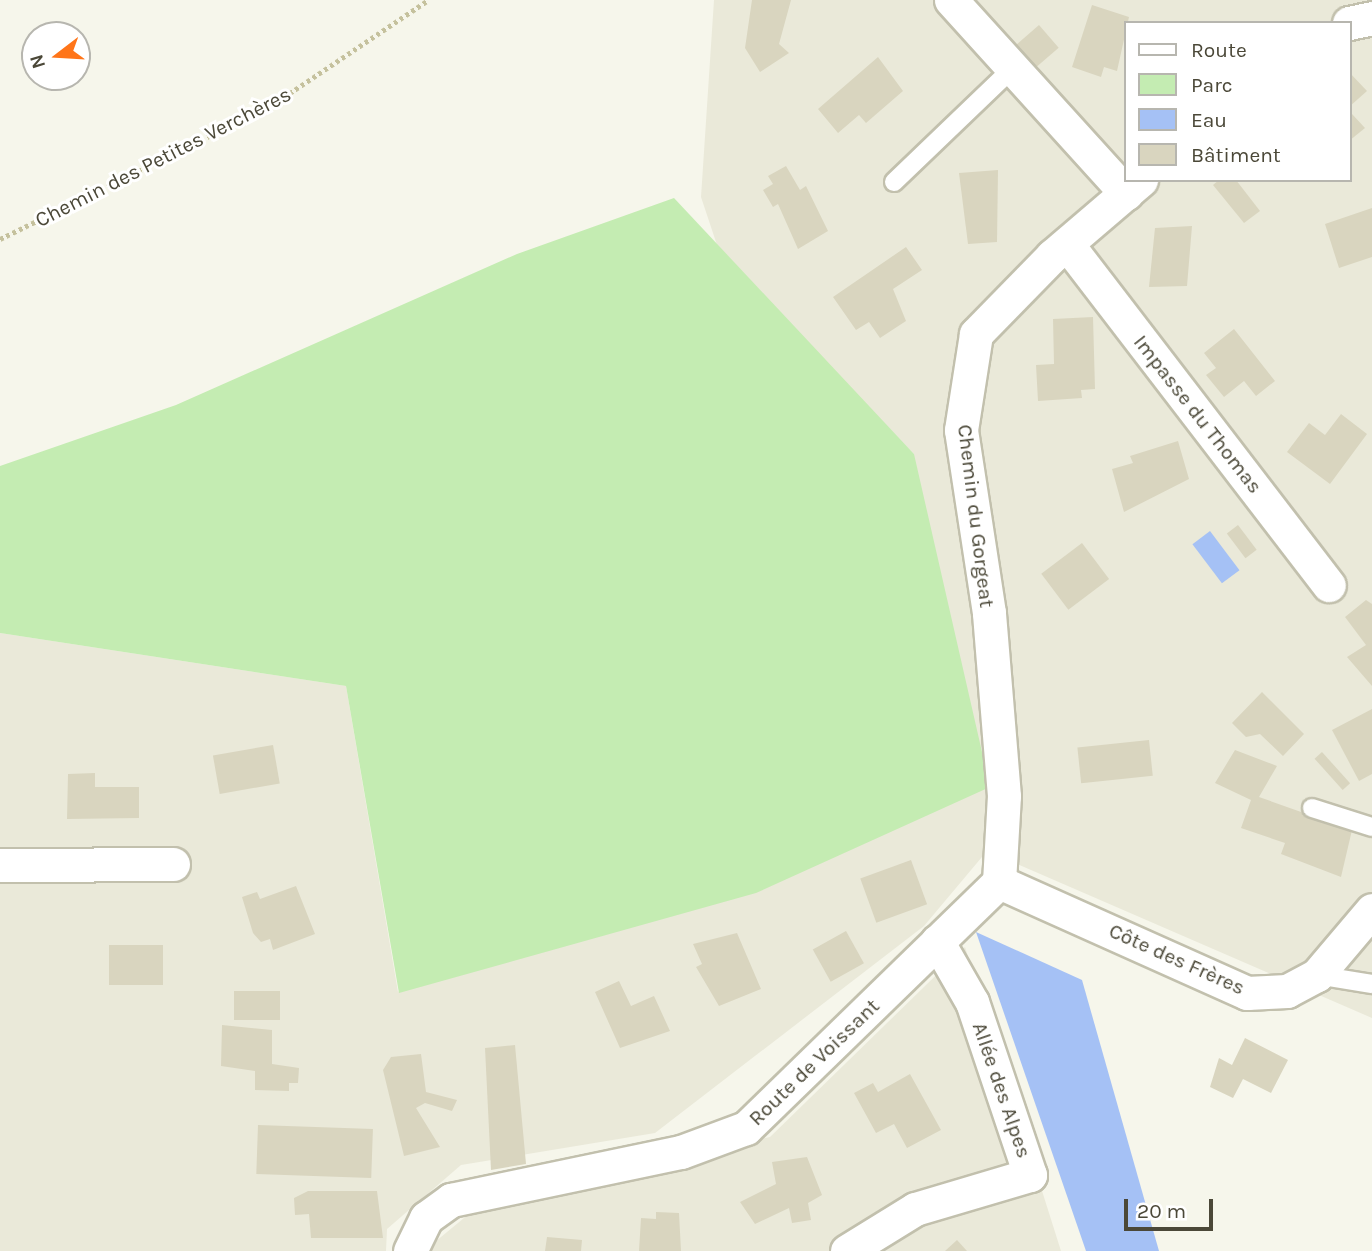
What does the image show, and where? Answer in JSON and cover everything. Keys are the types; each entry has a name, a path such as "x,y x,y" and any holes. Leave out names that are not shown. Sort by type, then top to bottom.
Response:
{"street":[{"path":"951,0 1124,176"},
{"path":"1351,23 1372,18"},
{"name":"Chemin du Gorgeat","path":"999,882 1004,796 994,678 961,430 976,334 1067,244 1134,186"},
{"name":"Impasse du Thomas","path":"1067,244 1329,585"},
{"path":"0,864 173,864"},
{"name":"Route de Voissant","path":"410,1251 426,1218 451,1200 681,1152 746,1128 999,882"},
{"name":"Côte des Frères","path":"999,882 1247,993 1287,990 1317,975 1372,910"},
{"name":"Allée des Alpes","path":"847,1251 915,1209 1030,1175 972,1002 937,941"}],"lane":[{"path":"894,182 1016,65"},
{"path":"1312,808 1372,827"},
{"path":"1317,975 1372,984"}],"path":[{"name":"Chemin des Petites Verchères","path":"0,239 272,105 428,0"}],"shaded area":[{"path":"714,0 1372,0 1372,1018 987,851 924,926 655,1133 461,1165 387,1229 386,1251 0,1251 0,633 346,686 398,992 914,454 719,251 701,197"},
{"path":"965,947 1061,1251 424,1251 481,1204 770,1137"}],"green space":[{"path":"674,198 914,454 990,787 756,893 399,993 346,686 0,633 0,466 176,405 517,254"}],"water":[{"path":"1210,531 1239,570 1222,583 1192,544"},
{"path":"976,932 1082,980 1159,1251 1086,1251"}],"building":[{"path":"752,0 791,0 779,44 789,53 760,72 745,48"},
{"path":"1092,5 1129,17 1128,21 1124,21 1124,40 1117,71 1104,67 1101,77 1072,67"},
{"path":"1039,25 1059,48 1034,69 1014,47"},
{"path":"878,57 903,91 866,123 859,115 838,133 818,109"},
{"path":"1351,74 1367,91 1351,105"},
{"path":"1351,115 1365,128 1351,139"},
{"path":"786,166 800,190 806,186 828,231 798,249 778,204 773,207 763,190 773,184 768,176"},
{"path":"998,170 997,242 968,244 959,173"},
{"path":"1217,182 1238,182 1260,211 1244,223 1213,185"},
{"path":"1372,208 1372,257 1339,268 1325,224"},
{"path":"1192,226 1187,286 1149,287 1155,228"},
{"path":"906,247 922,270 893,289 906,321 880,338 869,322 856,330 833,297"},
{"path":"1093,317 1095,389 1081,390 1082,398 1038,401 1036,365 1054,364 1053,319"},
{"path":"1234,329 1275,381 1256,396 1244,381 1224,397 1206,375 1216,368 1204,353"},
{"path":"1341,414 1367,434 1330,484 1287,452 1309,423 1325,435"},
{"path":"1178,441 1189,479 1124,512 1112,469 1133,463 1130,456"},
{"path":"1238,525 1257,550 1245,558 1227,533"},
{"path":"1082,543 1109,579 1068,610 1041,574"},
{"path":"1366,600 1372,604 1372,686 1347,657 1366,645 1345,617"},
{"path":"1262,692 1304,734 1283,756 1260,734 1246,737 1232,723"},
{"path":"1372,709 1372,774 1359,781 1332,730"},
{"path":"1149,740 1153,776 1081,783 1077,748"},
{"path":"273,745 280,783 220,794 213,756"},
{"path":"1235,750 1277,766 1259,797 1352,830 1341,877 1281,854 1285,843 1241,828 1251,800 1215,783"},
{"path":"1322,752 1350,783 1343,790 1315,759"},
{"path":"95,773 95,787 139,787 139,818 67,819 68,774"},
{"path":"911,860 927,904 876,923 860,878"},
{"path":"296,886 315,934 273,950 270,939 261,942 253,933 242,897 257,892 260,899"},
{"path":"846,931 864,963 831,982 813,949"},
{"path":"737,933 761,989 719,1006 696,967 702,964 693,944"},
{"path":"109,945 163,945 163,985 109,985"},
{"path":"619,981 631,1006 654,996 670,1031 620,1048 595,992"},
{"path":"234,991 280,991 280,1020 234,1020"},
{"path":"222,1025 272,1030 272,1064 299,1068 298,1083 289,1083 289,1091 255,1090 255,1071 221,1066"},
{"path":"1245,1038 1288,1060 1271,1093 1243,1079 1233,1098 1210,1087 1219,1058 1232,1065"},
{"path":"515,1045 526,1164 491,1170 485,1048"},
{"path":"421,1054 426,1092 457,1100 452,1111 425,1103 416,1108 440,1147 404,1156 383,1070 391,1057"},
{"path":"910,1074 941,1130 907,1148 894,1124 876,1133 854,1093 873,1083 878,1092"},
{"path":"258,1125 373,1129 371,1178 256,1174"},
{"path":"807,1157 822,1195 808,1203 811,1220 792,1223 789,1208 755,1224 740,1202 776,1184 772,1162"},
{"path":"308,1191 377,1191 383,1238 311,1238 309,1214 295,1215 294,1198"},
{"path":"656,1212 679,1213 681,1251 639,1251 641,1218 656,1219"},
{"path":"547,1237 582,1240 581,1251 545,1251"},
{"path":"957,1240 967,1251 945,1251"}]}
